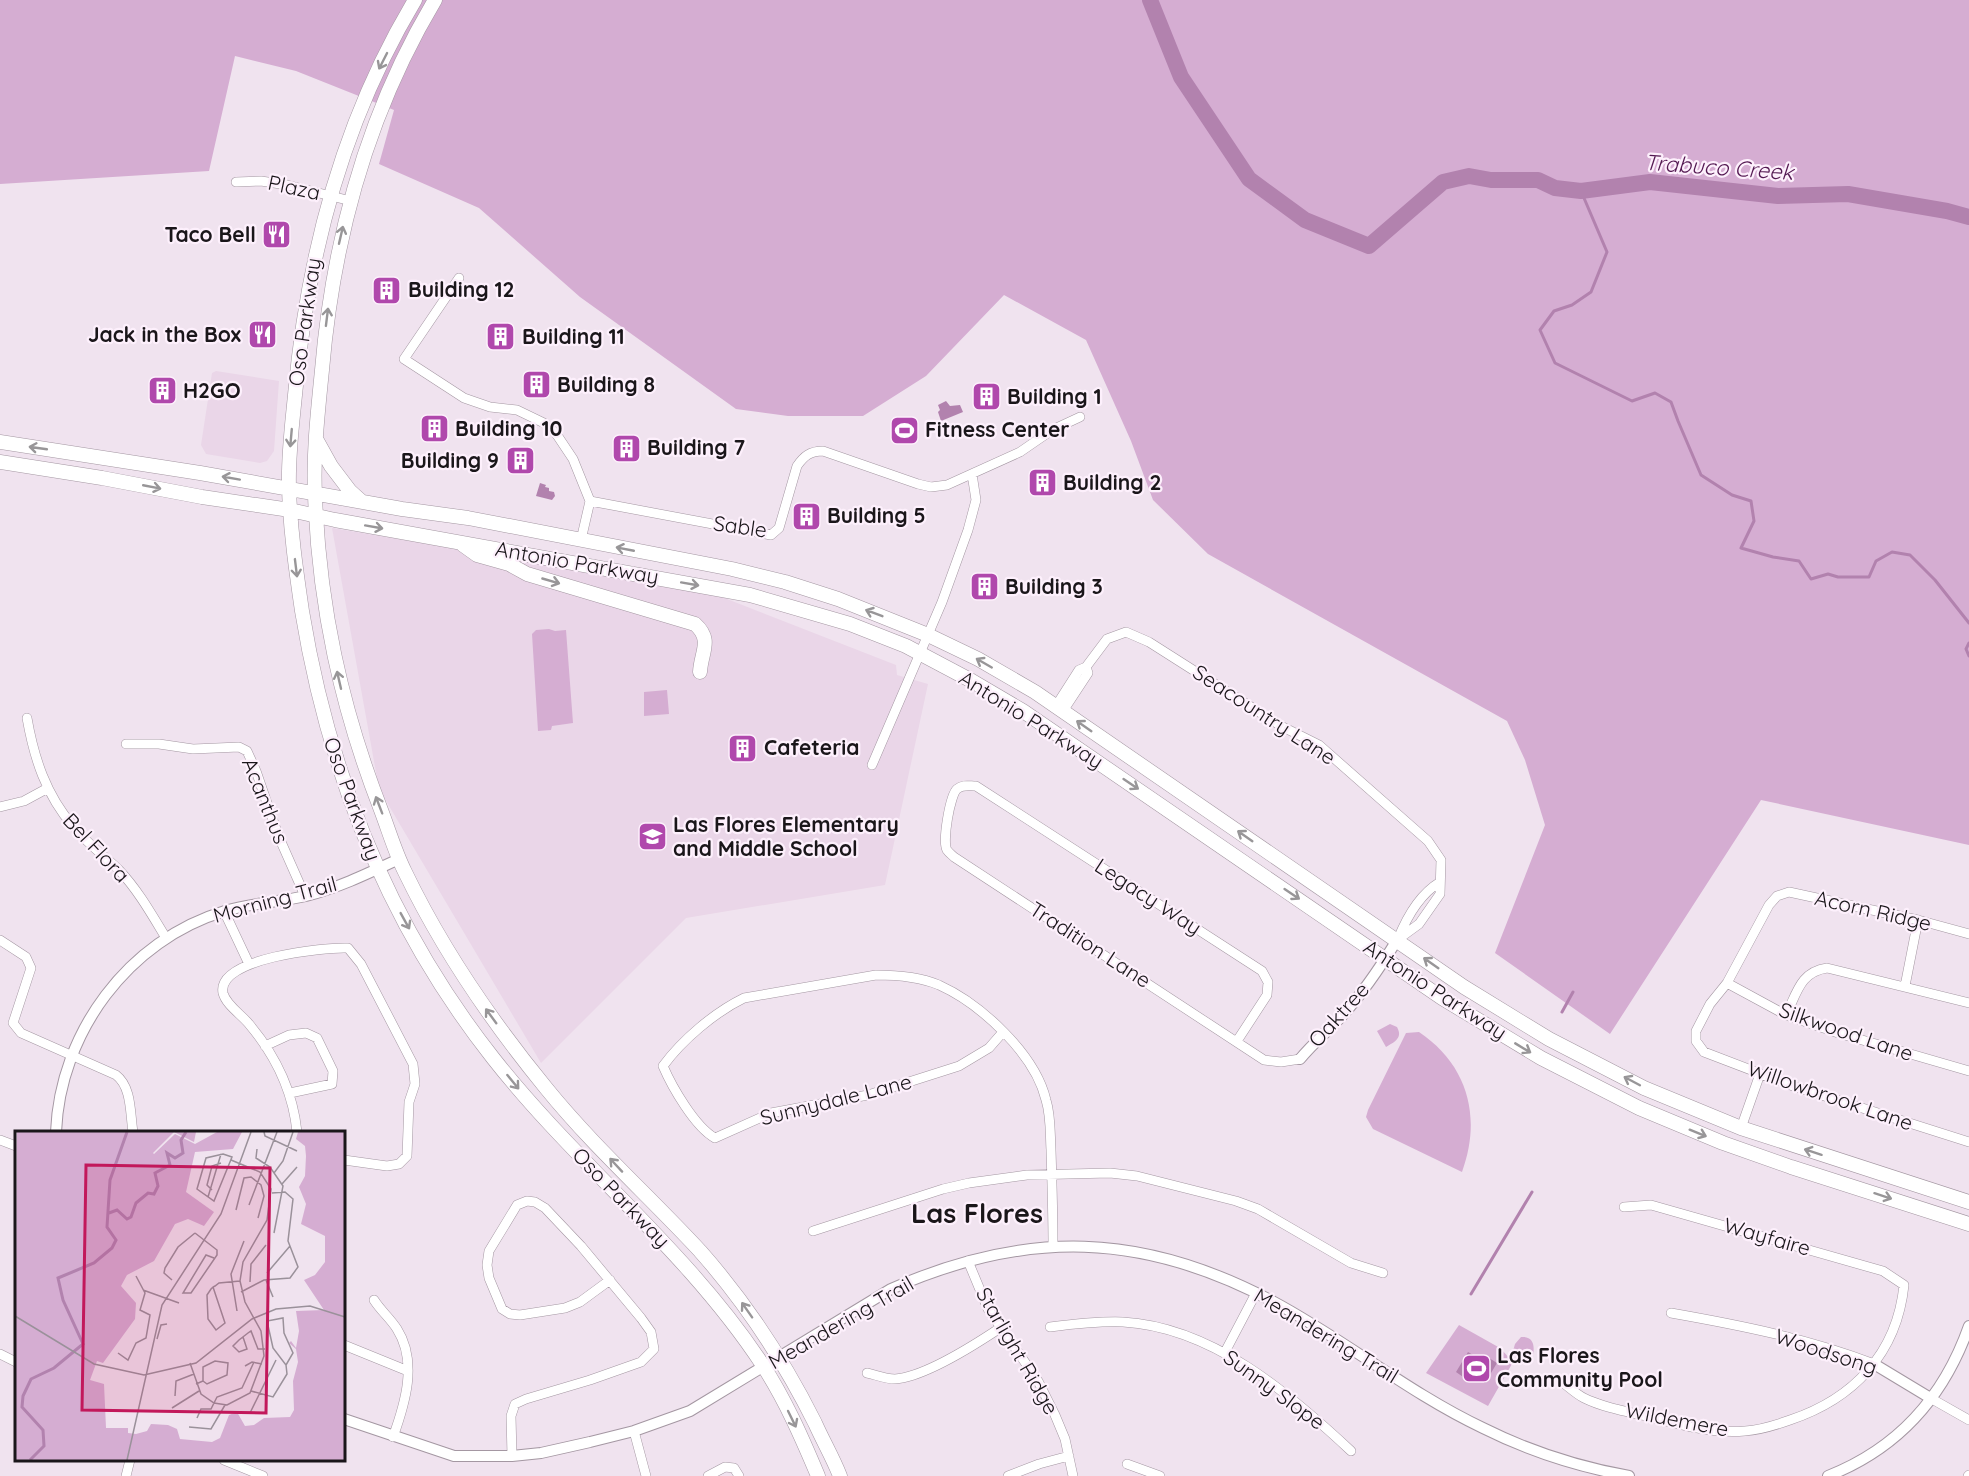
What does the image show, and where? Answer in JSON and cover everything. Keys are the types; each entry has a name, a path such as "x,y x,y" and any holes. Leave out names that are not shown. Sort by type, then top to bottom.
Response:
{"main road":[{"name":"Oso Parkway","path":"435,0 403,59 367,149 340,238 326,319 316,439 315,494 326,612 344,702 360,756 399,859 460,969 517,1052 555,1098 705,1258 743,1305 780,1358 840,1476"},
{"name":"Oso Parkway","path":"412,4 370,88 330,196 313,265 300,342 290,444 290,510 298,582 318,696 344,783 378,869 454,1005 519,1090 600,1178 679,1257 764,1367 783,1399 818,1476"},
{"path":"316,439 331,466 360,500"},
{"name":"Antonio Parkway","path":"0,442 468,518 732,570 785,582 838,599 928,635 978,659 1059,709 1464,987 1549,1039 1644,1088 1741,1128 1969,1202"},
{"path":"102,478 105,466 114,464 116,460"},
{"name":"Antonio Parkway","path":"0,462 290,510 317,517 750,595 850,624 921,653 1023,711 1442,998 1540,1058 1639,1108 1723,1143 1969,1224"},
{"path":"459,542 477,555 509,564 526,574 695,624 705,636 700,672"}],"street":[{"name":"Plaza","path":"236,182 261,181 287,185 351,201"},
{"path":"459,278 404,359 471,401 489,407 517,410 546,424 557,435 573,459 590,501 581,540"},
{"name":"Sable","path":"590,501 771,535 779,528 797,466 802,458 815,451 823,451 931,487 946,485 1020,453 1054,429 1080,417"},
{"path":"872,765 921,653 968,530 976,500 972,474"},
{"name":"Seacountry Lane","path":"1059,709 1088,673 1086,667 1107,639 1126,632 1149,642 1281,726 1319,745 1428,841 1441,860 1440,894 1419,924 1397,940"},
{"name":"Bel Flora","path":"27,718 31,743 48,788 73,827 119,870 135,890 166,938"},
{"name":"Acanthus","path":"126,744 159,744 194,749 239,747 247,751 278,835 305,896"},
{"name":"Legacy Way","path":"964,785 976,786 1262,971 1268,982 1267,995 1237,1041"},
{"name":"Tradition Lane","path":"964,785 956,790 951,798 945,841 947,850 1264,1060 1281,1062 1300,1059"},
{"path":"0,807 24,801 48,788"},
{"name":"Morning Trail","path":"56,1131 61,1091 71,1056 91,1015 112,986 143,955 166,938 224,911 305,896 399,859"},
{"name":"Acorn Ridge","path":"1727,983 1769,905 1777,896 1789,892 1917,920 1969,934"},
{"path":"224,911 249,964"},
{"path":"1905,986 1917,920"},
{"path":"0,940 26,957 31,968 14,1023 21,1033 123,1080 128,1095 133,1131"},
{"name":"Oaktree","path":"1300,1059 1340,1018 1386,959 1397,940"},
{"path":"297,1131 290,1093 278,1066 250,1025 223,996 223,986 227,977 249,964 333,948 348,948 361,964 413,1064 415,1084 409,1102 406,1156 399,1164 387,1166 345,1160"},
{"path":"1786,1015 1804,978 1814,970 1827,968 1969,1003"},
{"name":"Sunnydale Lane","path":"876,975 896,975 937,984 972,1004 1003,1032 978,1056 959,1066 868,1095 771,1113 715,1138 704,1132 668,1078 663,1066 674,1050 728,1006 744,998 876,975"},
{"name":"Silkwood Lane","path":"1727,983 1786,1015 1838,1034 1969,1071"},
{"name":"Willowbrook Lane","path":"1727,983 1710,1004 1695,1030 1696,1041 1704,1052 1760,1074 1969,1142"},
{"path":"1003,1032 1030,1064 1044,1093 1049,1114 1053,1246"},
{"path":"265,1046 289,1035 306,1033 317,1038 333,1071 332,1084 290,1093"},
{"path":"1741,1128 1760,1074"},
{"path":"0,1140 15,1146"},
{"path":"813,1231 960,1185 996,1178 1110,1173 1137,1176 1236,1201 1266,1214 1351,1263 1383,1273"},
{"path":"512,1456 511,1416 515,1404 641,1362 654,1349 651,1332 610,1280 581,1246 545,1209 535,1202 527,1201 517,1204 489,1251 487,1265 489,1278 502,1309 510,1314 520,1315 565,1308 580,1302 610,1280"},
{"name":"Wayfaire","path":"1624,1206 1651,1204 1695,1216 1883,1271 1904,1285"},
{"name":"Meandering Trail","path":"345,1419 454,1456 512,1456 541,1453 634,1431 690,1411 891,1289 918,1277 1004,1252 1053,1246 1122,1250 1157,1256 1212,1273 1275,1302 1483,1429 1594,1470 1629,1476"},
{"name":"Starlight Ridge","path":"968,1261 988,1309 1038,1382 1055,1415 1069,1456 1073,1476"},
{"name":"Wildemere","path":"1562,1382 1583,1398 1629,1412 1715,1431 1745,1431 1795,1418 1831,1403 1854,1386 1874,1364 1894,1327 1903,1301 1904,1285"},
{"path":"1225,1352 1256,1293"},
{"path":"374,1300 399,1331 407,1359 405,1404 393,1437"},
{"name":"Woodsong","path":"1671,1313 1838,1351 1874,1364 1969,1420"},
{"name":"Sunny Slope","path":"1050,1327 1093,1322 1125,1322 1161,1328 1192,1338 1225,1352 1306,1411 1351,1451"},
{"path":"1828,1476 1858,1463 1889,1442 1922,1412 1954,1363 1969,1326"},
{"path":"867,1373 894,1379 914,1374 978,1343 1000,1328"},
{"path":"345,1345 408,1371"},
{"path":"0,1354 15,1362"},
{"path":"634,1431 646,1476"},
{"path":"1008,1476 1069,1456"},
{"path":"126,1476 130,1461"},
{"path":"226,1461 263,1476"},
{"path":"1127,1464 1160,1476"},
{"path":"708,1476 725,1467 734,1468 739,1476"}],"shaded area":[{"path":"0,0 1969,0 1969,845 1761,800 1610,1034 1495,953 1545,825 1525,760 1507,721 1208,554 1153,500 1131,441 1086,340 1004,295 926,376 863,416 788,416 736,409 580,297 479,208 379,164 394,110 296,71 235,56 209,171 0,184"},
{"path":"216,371 279,381 274,451 267,461 260,463 206,454 201,445 212,373"},
{"path":"946,401 950,406 960,405 963,412 941,421 938,405"},
{"path":"540,483 546,485 549,491 554,492 555,496 552,500 536,496"},
{"name":"Las Flores Elementary and Middle School","path":"332,528 704,590 896,665 897,675 928,684 885,885 686,918 541,1063 379,789"},
{"path":"536,630 566,630 573,723 552,726 551,730 538,731 532,634"},
{"path":"667,690 669,714 644,716 644,692"},
{"path":"1390,1024 1397,1027 1399,1037 1386,1047 1377,1031"},
{"path":"1419,1032 1436,1045 1449,1060 1466,1094 1471,1132 1462,1172 1373,1129 1366,1117 1406,1033"},
{"path":"1459,1325 1500,1348 1513,1362 1488,1406 1426,1373"},
{"path":"1521,1337 1531,1340 1534,1348 1533,1355 1513,1351"},
{"name":"Las Flores Community Pool","path":"1468,1352 1483,1361 1486,1356 1497,1363 1485,1383 1470,1373 1466,1379 1456,1372"}],"waterway":[{"name":"Trabuco Creek","path":"1150,0 1181,77 1249,179 1305,220 1369,246 1443,182 1469,176 1491,180 1538,180 1555,188 1581,191 1650,182 1778,196 1848,194 1969,217"},
{"path":"1581,191 1607,252 1591,292 1572,305 1554,311 1540,330 1555,363 1632,401 1655,393 1671,402 1701,475 1732,495 1751,501 1754,521 1741,548 1799,561 1811,579 1828,574 1838,577 1869,577 1876,561 1892,552 1910,555 1935,580 1969,623"},
{"path":"1969,643 1966,649 1969,656"},
{"path":"1562,1012 1573,992"},
{"path":"1471,1294 1532,1192"}],"place":[{"name":"Taco Bell","path":"277,235"},
{"name":"Building 12","path":"387,290"},
{"name":"Jack in the Box","path":"262,335"},
{"name":"Building 11","path":"501,337"},
{"name":"Building 8","path":"536,385"},
{"name":"H2GO","path":"162,391"},
{"name":"Building 1","path":"986,397"},
{"name":"Building 10","path":"434,429"},
{"name":"Fitness Center","path":"904,430"},
{"name":"Building 7","path":"626,448"},
{"name":"Building 9","path":"520,461"},
{"name":"Building 2","path":"1042,483"},
{"name":"Building 5","path":"806,516"},
{"name":"Building 3","path":"984,587"},
{"name":"Cafeteria","path":"743,748"},
{"name":"Las Flores Elementary and Middle School","path":"652,837"},
{"name":"Las Flores Community Pool","path":"1476,1368"}],"district":[{"name":"Las Flores","path":"977,1214"}]}
